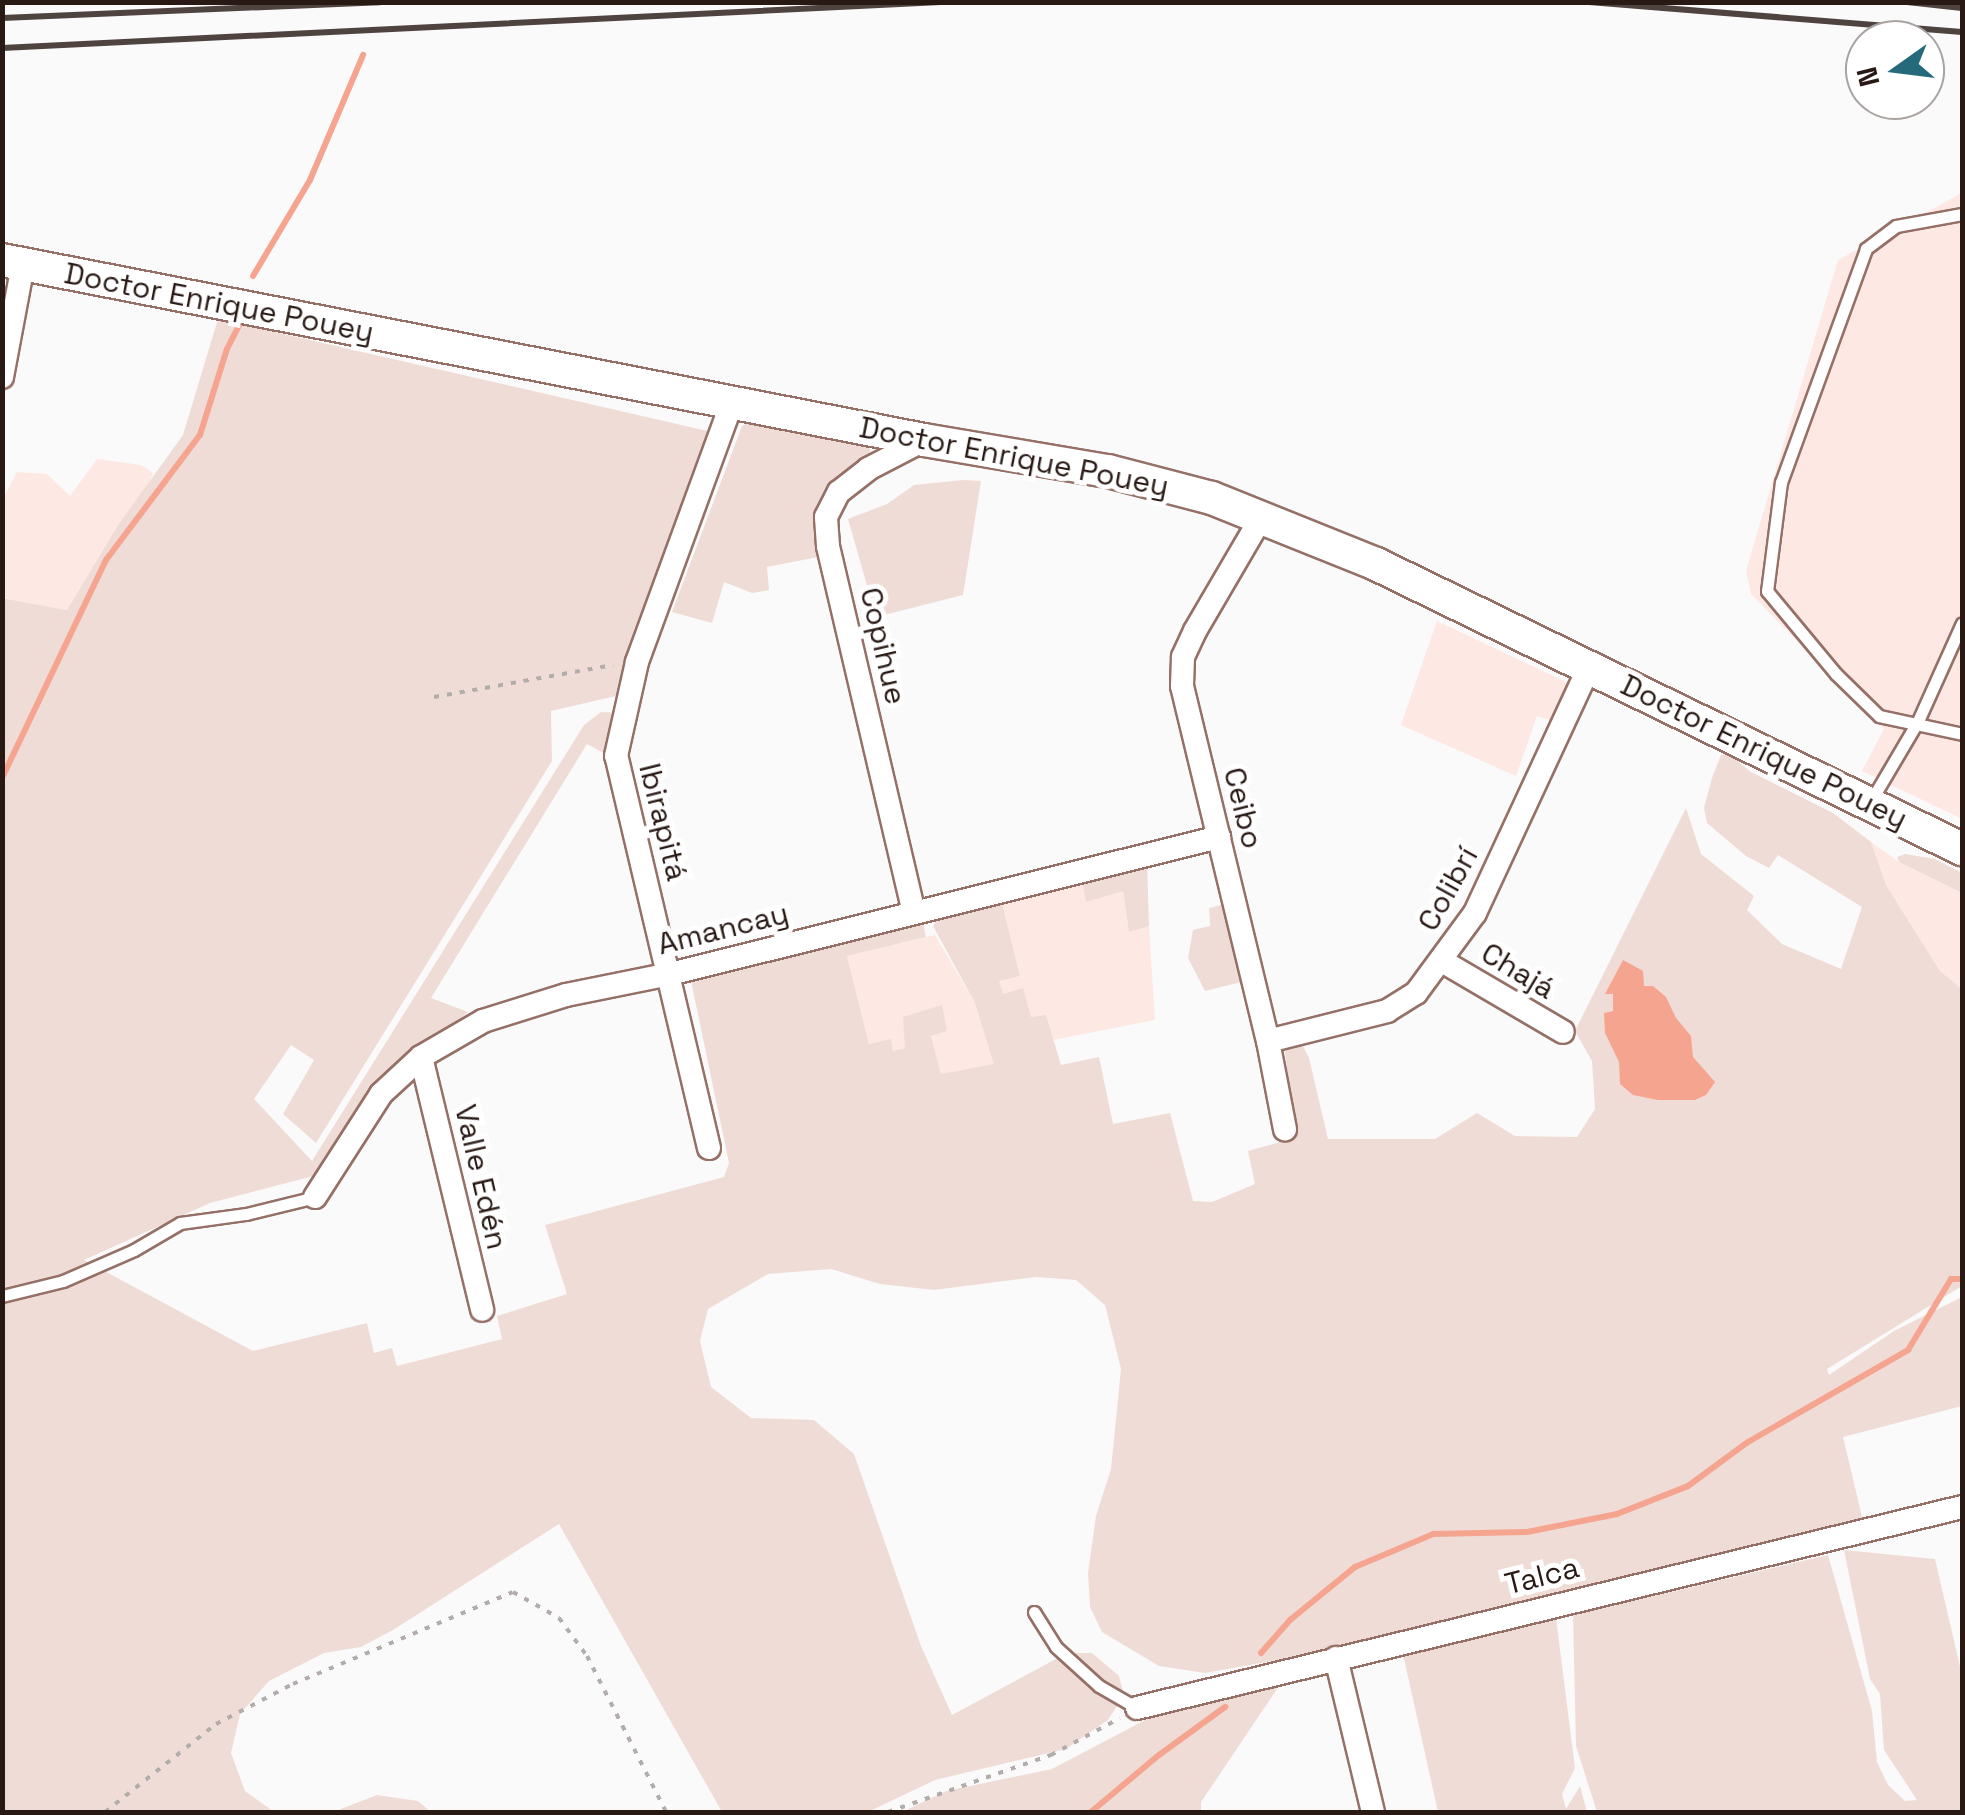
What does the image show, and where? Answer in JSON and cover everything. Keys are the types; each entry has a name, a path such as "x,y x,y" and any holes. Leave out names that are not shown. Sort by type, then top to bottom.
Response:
{"street":[{"path":"2,378 13,262"},
{"name":"Doctor Enrique Pouey","path":"13,262 924,440 1108,471 1212,498 1376,564 1962,849"},
{"name":"Ibirapitá","path":"709,1148 616,756 637,662 732,402"},
{"name":"Copihue","path":"914,914 828,546 826,517 839,492 868,469 924,440"},
{"name":"Ceibo","path":"1261,518 1183,657 1182,686 1268,1041 1285,1129"},
{"name":"Colibrí","path":"1268,1041 1386,1011 1416,993 1474,913 1589,667"},
{"name":"Amancay","path":"315,1197 381,1094 422,1058 483,1021 566,995 670,974 1219,838"},
{"name":"Chajá","path":"1442,961 1563,1032"},
{"name":"Valle Edén","path":"422,1058 482,1310"},
{"name":"Talca","path":"1136,1708 1962,1507"},
{"path":"1336,1658 1365,1810"}],"lane":[{"path":"1962,214 1896,226 1866,250 1781,482 1767,590 1836,674 1879,716 1918,721 1962,734"},
{"path":"1870,803 1918,721 1962,623"},
{"path":"2,1296 64,1280 134,1250 180,1223 246,1214 315,1197"},
{"path":"1034,1612 1056,1646 1100,1686 1136,1708"}],"path":[{"path":"434,696 637,662"},
{"path":"105,1812 141,1780 232,1716 293,1684 513,1592 559,1618 586,1656 666,1812"},
{"path":"888,1812 1052,1755 1136,1708"}],"shaded area":[{"path":"1962,193 1962,819 1862,771 1884,729 1751,594 1746,571 1838,260"},
{"path":"218,319 712,432 635,628 616,696 551,711 552,761 316,1143 283,1114 314,1060 291,1045 254,1099 312,1161 584,725 601,712 622,713 624,764 587,744 431,998 468,1012 370,1098 321,1174 210,1203 84,1260 253,1351 367,1323 374,1353 392,1348 397,1366 502,1339 497,1316 567,1294 545,1225 724,1177 729,1163 691,981 699,972 922,919 926,937 847,956 869,1044 891,1039 893,1051 905,1048 903,1017 942,1005 947,1031 931,1036 941,1074 994,1064 975,1003 933,926 941,914 1001,899 1020,976 999,981 1003,994 1023,988 1031,1017 1046,1015 1061,1065 1099,1057 1113,1124 1170,1113 1193,1201 1212,1202 1255,1184 1248,1151 1284,1141 1293,1124 1285,1052 1291,1037 1299,1038 1309,1058 1328,1139 1435,1139 1477,1113 1515,1136 1577,1137 1595,1109 1592,1061 1575,1031 1686,808 1701,854 1754,896 1747,910 1782,944 1841,969 1862,907 1778,855 1769,868 1746,856 1707,823 1704,808 1712,778 1721,755 1729,754 1751,772 1833,813 1871,842 1886,885 1940,971 1962,989 1962,1286 1827,1369 1829,1375 1894,1331 1962,1297 1962,1406 1843,1437 1863,1521 1323,1652 1205,1673 1159,1666 1102,1632 1090,1607 1088,1573 1096,1516 1111,1469 1121,1369 1105,1305 1076,1280 1036,1277 934,1290 880,1284 831,1269 768,1274 708,1309 700,1341 711,1387 751,1418 814,1420 854,1454 921,1646 952,1715 1067,1653 1092,1653 1119,1676 1124,1695 1108,1720 1066,1749 935,1780 868,1812 722,1812 559,1524 393,1630 361,1647 324,1653 269,1681 240,1714 231,1753 245,1791 274,1812 3,1812 2,598 67,610 118,525 183,435"},
{"path":"749,422 869,445 869,459 854,467 823,556 767,567 769,590 752,593 724,582 712,623 672,612 742,426"},
{"path":"97,459 141,465 153,473 146,491 118,525 67,610 3,598 3,499 17,472 47,474 70,496"},
{"path":"981,481 963,595 876,617 848,519 887,504 914,485"},
{"path":"1437,621 1577,687 1559,723 1537,716 1516,776 1401,725"},
{"path":"1871,842 1899,862 1962,893 1962,989 1940,971 1886,885"},
{"path":"1905,854 1935,859 1962,873 1962,893 1899,862 1897,857"},
{"path":"1147,862 1149,926 1129,932 1123,891 1086,902 1082,878"},
{"path":"1082,878 1123,891 1129,931 1149,926 1155,1020 1053,1040 1046,1015 1031,1017 1003,995 998,981 1020,976 1001,899"},
{"path":"1241,900 1257,978 1205,991 1188,958 1193,930 1210,926 1209,908"},
{"path":"935,935 975,1003 995,1064 941,1075 931,1036 947,1031 941,1005 905,1048 893,1051 891,1040 869,1044 847,956"},
{"path":"1623,960 1643,971 1644,986 1653,986 1666,997 1691,1036 1693,1057 1715,1082 1706,1095 1695,1100 1658,1100 1633,1095 1620,1084 1619,1062 1605,1033 1604,1013 1613,1011 1613,994 1605,994"},
{"path":"1844,1550 1935,1559 1962,1675 1962,1812 1597,1812 1576,1746 1573,1615 1828,1555 1872,1711 1877,1762 1888,1785 1905,1801 1917,1800 1884,1750 1880,1694 1870,1679"},
{"path":"1556,1618 1575,1768 1562,1794 1566,1809 1580,1786 1587,1812 1438,1812 1403,1654"},
{"path":"1275,1678 1277,1689 1201,1802 1201,1812 902,1812 946,1791 1052,1769 1187,1698"},
{"path":"377,1795 418,1801 431,1812 333,1812"}],"waterway":[{"path":"253,276 310,180 363,55"},
{"path":"2,778 106,560 200,435 227,349 241,321"},
{"path":"1261,1653 1290,1620 1355,1567 1433,1534 1527,1532 1617,1514 1688,1486 1748,1442 1908,1350 1951,1279 1962,1279"},
{"path":"1091,1812 1225,1707"}],"railway":[{"path":"2,18 380,2"},
{"path":"2,48 941,2"},
{"path":"1589,2 1962,32"},
{"path":"1907,2 1962,8"}]}
